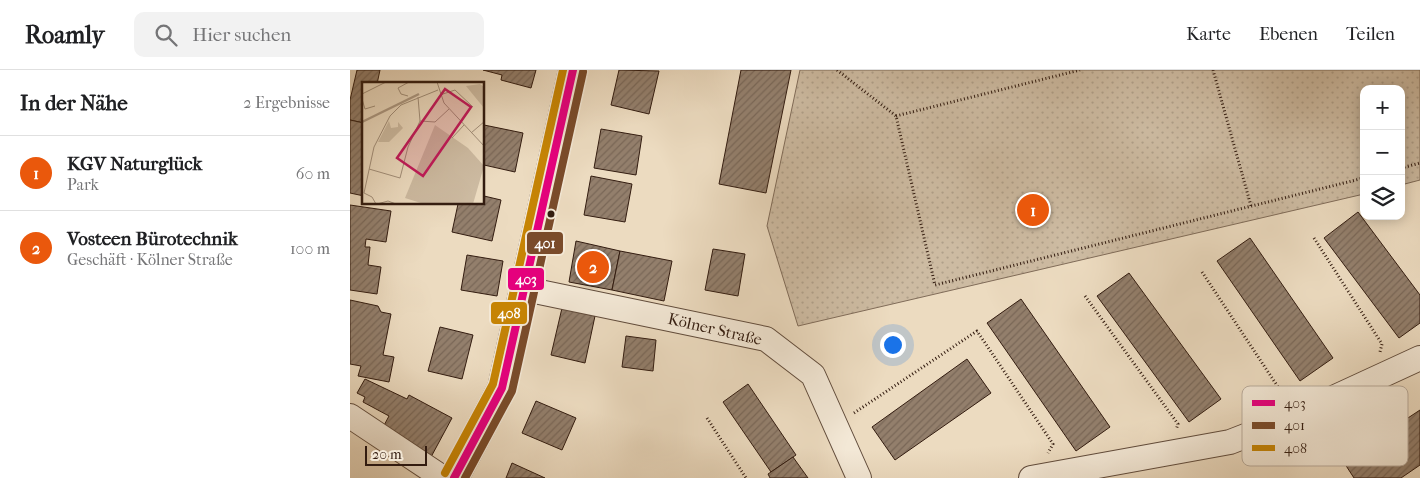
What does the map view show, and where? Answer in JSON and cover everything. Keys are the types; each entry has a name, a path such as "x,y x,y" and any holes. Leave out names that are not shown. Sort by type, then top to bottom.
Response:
{"street":[{"path":"454,478 502,388 573,70"},
{"name":"Kölner Straße","path":"525,289 766,339 813,375 859,478"},
{"path":"1359,386 1420,358"},
{"path":"350,416 443,478"},
{"path":"1034,477 1230,442 1242,437"}],"path":[{"path":"837,70 896,116 936,285 1360,179"},
{"path":"896,116 1080,70"},
{"path":"1214,70 1251,206"},
{"path":"1405,167 1420,163"},
{"path":"1314,238 1382,344 1374,379"},
{"path":"1202,272 1277,386"},
{"path":"1085,296 1178,424 1170,453"},
{"path":"835,426 977,331 1053,444 1034,477"},
{"path":"707,418 746,478"}],"shaded area":[{"path":"800,70 1420,70 1420,180 1405,184 1405,85 1360,85 1360,195 798,326 767,226"}],"building":[{"path":"357,70 380,70 377,82 362,82 362,123 350,120 350,100"},
{"path":"483,70 536,70 531,88 501,80 502,75"},
{"path":"619,70 659,71 649,114 611,105"},
{"path":"741,70 791,70 766,193 719,184"},
{"path":"350,120 362,123 362,196 350,193"},
{"path":"485,125 523,133 515,172 485,165"},
{"path":"601,129 642,136 636,175 594,168"},
{"path":"591,176 632,184 625,222 584,215"},
{"path":"485,196 501,200 492,241 452,232 458,205 485,205"},
{"path":"350,205 391,211 386,242 366,239 365,247 370,247 368,265 381,267 377,294 350,290"},
{"path":"1358,212 1360,220 1364,220 1420,295 1420,323 1399,338 1324,238"},
{"path":"1250,238 1333,358 1300,381 1217,261"},
{"path":"576,241 620,251 612,290 569,282"},
{"path":"713,249 745,254 738,296 705,290"},
{"path":"620,251 672,261 664,301 612,290"},
{"path":"467,255 503,261 497,296 461,290"},
{"path":"1129,273 1221,399 1189,422 1097,296"},
{"path":"1021,299 1110,427 1076,451 987,323"},
{"path":"350,300 378,306 381,312 391,314 383,355 394,357 389,382 358,376 361,366 350,364"},
{"path":"562,308 595,316 585,363 551,355"},
{"path":"440,327 473,335 462,379 428,371"},
{"path":"626,336 656,340 653,371 622,367"},
{"path":"967,359 991,393 895,460 872,427"},
{"path":"365,379 407,399 409,395 452,418 431,457 381,431 389,416 363,402 365,397 357,393"},
{"path":"748,384 796,455 771,472 723,402"},
{"path":"536,401 576,418 562,450 522,433"},
{"path":"1420,410 1420,465 1401,478 1354,478 1346,466 1408,466 1408,418"},
{"path":"793,457 808,478 770,478 768,474"},
{"path":"512,463 545,478 506,478"}],"transit line":[{"name":"408","path":"445,473 493,384 563,70"},
{"name":"403","path":"454,478 502,388 573,70"},
{"name":"401","path":"465,478 512,391 583,72"}],"place":[{"name":"KGV Naturglück","path":"1033,210"},
{"name":"Vosteen Bürotechnik","path":"593,267"}]}
